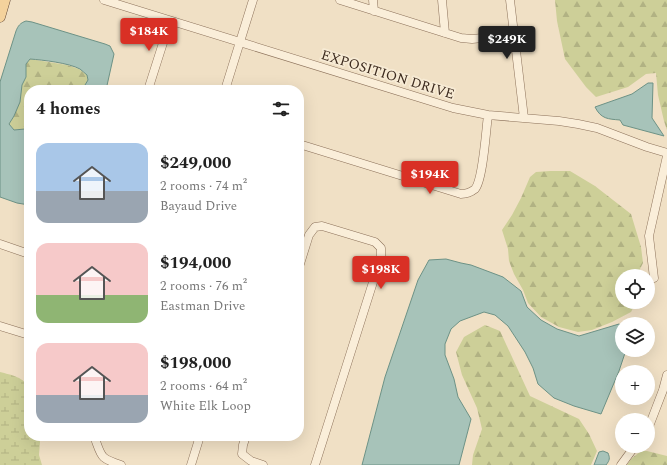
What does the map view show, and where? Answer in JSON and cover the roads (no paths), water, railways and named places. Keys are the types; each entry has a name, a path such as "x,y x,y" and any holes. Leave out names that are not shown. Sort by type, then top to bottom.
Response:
{"main road":[{"path":"0,17 5,0"}],"street":[{"name":"EXPOSITION DRIVE","path":"104,0 453,108 488,115 559,121 597,128 667,154"},
{"path":"227,85 253,0"},
{"path":"340,0 460,38 472,39 514,35"},
{"path":"373,0 374,11"},
{"path":"442,0 445,33"},
{"path":"510,0 524,118"},
{"path":"150,85 170,21"},
{"path":"304,146 461,194 468,194 476,188 481,173 488,115"},
{"path":"653,269 649,236 667,154"},
{"path":"304,250 309,234 315,227 322,226 375,242 381,248 381,257 315,465"},
{"path":"0,244 24,252"},
{"path":"0,326 24,333"},
{"path":"655,415 664,397 663,390 667,375"},
{"path":"96,441 102,457 108,461 121,465"},
{"path":"191,465 198,441"},
{"path":"244,441 242,454 251,461 263,465"},
{"path":"621,465 630,453"}],"water":[{"path":"26,21 32,22 105,44 110,46 114,54 107,85 85,85 88,80 87,75 80,69 69,65 30,59 26,64 26,77 22,85 20,102 9,124 14,130 24,129 24,204 0,197 0,82 18,26"},
{"path":"648,83 653,83 652,118 664,136 623,125 620,120 605,118 597,111 595,107 632,94"},
{"path":"446,259 471,265 503,277 521,291 527,307 541,320 557,329 579,336 615,325 615,357 624,357 621,365 615,365 615,381 601,414 554,398 538,384 533,368 525,352 508,326 495,315 484,312 460,321 451,329 445,344 445,355 454,379 458,397 471,419 459,465 362,465 385,377 418,280 429,260"},
{"path":"603,451 609,455 606,465 594,465 599,452"}]}
